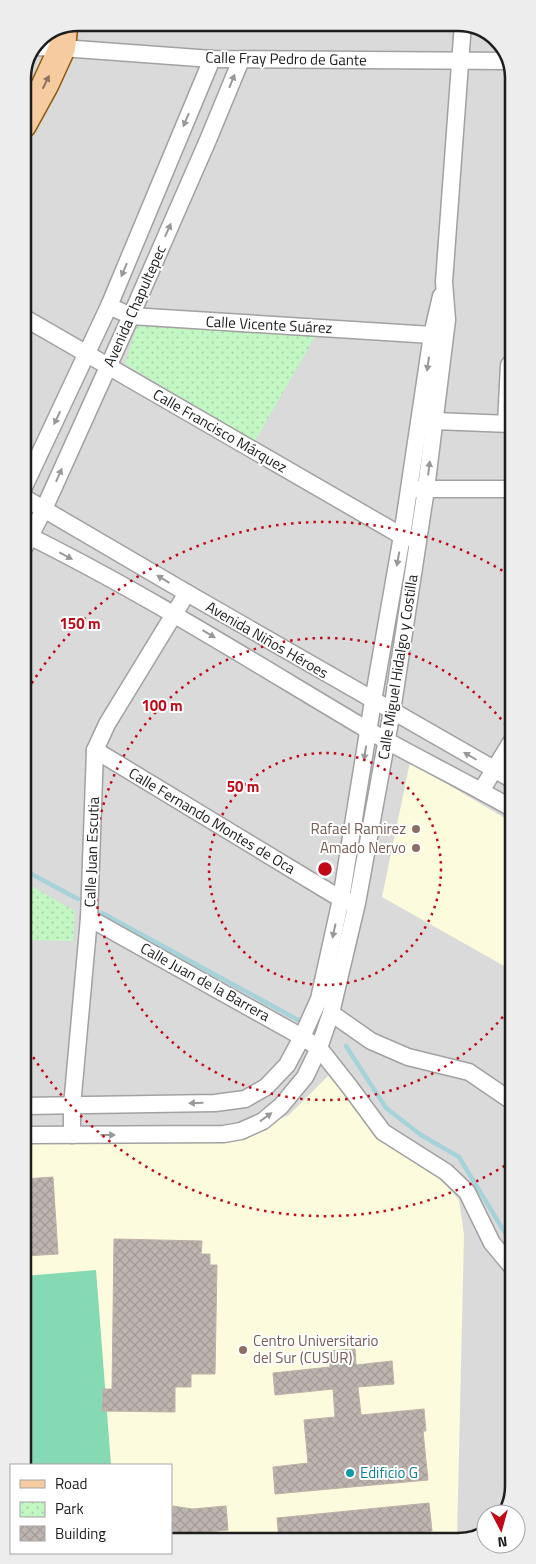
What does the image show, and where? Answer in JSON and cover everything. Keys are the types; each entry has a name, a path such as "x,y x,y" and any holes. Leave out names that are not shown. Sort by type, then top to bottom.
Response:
{"main road":[{"path":"31,110 45,85 63,38"}],"street":[{"name":"Calle Miguel Hidalgo y Costilla","path":"31,1106 215,1103 245,1100 266,1087 286,1065 302,1037 319,999 349,901 392,711 410,538 418,489 432,335 444,282 463,31"},
{"name":"Calle Fray Pedro de Gante","path":"47,43 63,38 212,59 501,62"},
{"name":"Avenida Chapultepec","path":"31,472 109,306 212,59"},
{"name":"Avenida Chapultepec","path":"31,531 44,509 131,316 241,60"},
{"name":"Calle Miguel Hidalgo y Costilla","path":"418,489 435,421 447,320 444,282"},
{"name":"Calle Vicente Suárez","path":"109,306 131,316 432,335"},
{"path":"432,335 447,320"},
{"name":"Calle Francisco Márquez","path":"31,322 410,538"},
{"path":"435,421 505,424"},
{"path":"418,489 505,489"},
{"name":"Avenida Niños Héroes","path":"31,502 505,776"},
{"name":"Calle Miguel Hidalgo y Costilla","path":"31,1135 224,1134 240,1131 263,1121 281,1106 305,1077 319,1048 331,1013 349,901 368,730 410,538"},
{"name":"Avenida Niños Héroes","path":"31,542 174,614 368,730 505,805"},
{"name":"Calle Juan Escutia","path":"72,1135 72,1106 90,918 95,750 107,724 187,593"},
{"name":"Calle Fernando Montes de Oca","path":"95,750 349,901"},
{"path":"481,791 505,751"},
{"name":"Calle Juan de la Barrera","path":"90,918 319,1048 383,1132 446,1172 467,1192 492,1243 505,1258"},
{"path":"331,1013 371,1041 408,1057 469,1072 505,1097"}],"shaded area":[{"path":"460,31 473,34 486,41 497,52 503,66 505,79 505,1485 500,1504 476,1504 476,1529 457,1533 172,1533 172,1464 31,1464 31,79 32,69 39,52 52,39 69,32"},
{"path":"410,762 505,818 505,966 382,897"},
{"name":"Centro Universitario del Sur (CUSUR)","path":"331,1073 383,1143 433,1171 459,1200 464,1235 457,1533 172,1533 172,1464 31,1464 31,1143 228,1143 289,1115"}],"green space":[{"path":"137,326 316,335 255,441 125,364"},
{"path":"31,886 75,911 73,941 31,940"},
{"path":"96,1270 111,1464 31,1464 31,1275"}],"building":[{"path":"53,1177 58,1254 31,1256 31,1179"},
{"path":"114,1239 202,1241 201,1254 210,1254 210,1265 217,1265 215,1374 191,1374 191,1387 175,1387 175,1412 102,1411 103,1389 112,1389"},
{"path":"355,1349 356,1365 392,1361 394,1384 358,1387 361,1415 424,1409 426,1431 423,1431 428,1480 275,1494 273,1467 308,1463 304,1420 335,1417 333,1389 275,1395 273,1373 330,1367 329,1351"},
{"path":"429,1503 432,1531 410,1533 278,1533 277,1518"},
{"path":"173,1506 192,1509 226,1506 228,1530 172,1533"}],"waterway":[{"path":"31,874 78,899"},
{"path":"102,913 300,1021"},
{"path":"346,1046 386,1108 421,1135 459,1157 505,1233"}],"place":[{"name":"Rafael Ramirez","path":"416,829"},
{"name":"Amado Nervo","path":"416,848"},
{"name":"Centro Universitario del Sur (CUSUR)","path":"243,1350"},
{"name":"Edificio G","path":"350,1473"}]}
